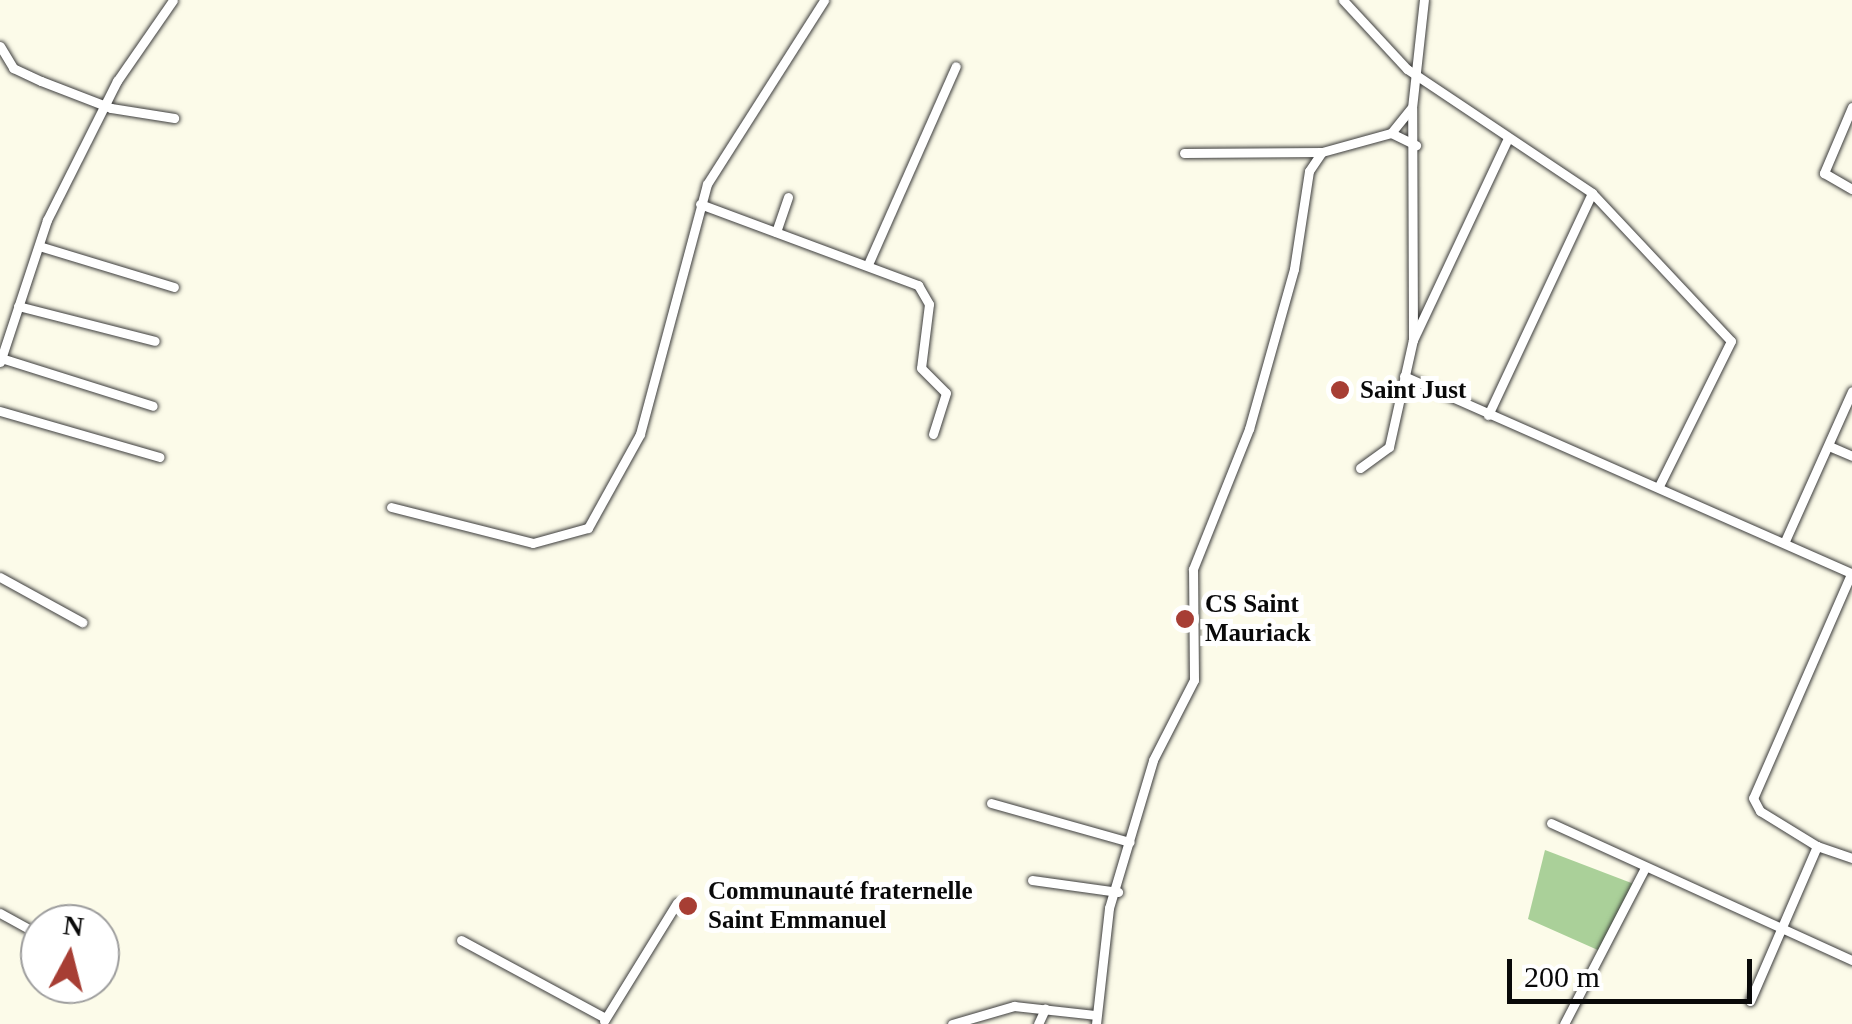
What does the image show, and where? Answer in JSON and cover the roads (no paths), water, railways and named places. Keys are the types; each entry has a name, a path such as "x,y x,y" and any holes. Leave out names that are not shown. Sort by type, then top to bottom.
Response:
{"street":[{"path":"154,406 1,360 39,246 110,108 117,81 173,0"},
{"path":"391,507 534,543 588,528 640,434 700,204 824,0"},
{"path":"1343,0 1417,75 1507,140 1592,193 1731,341 1659,486"},
{"path":"1413,340 1416,144 1412,108 1424,0"},
{"path":"0,46 13,68 110,108 174,118"},
{"path":"869,262 956,66"},
{"path":"1852,107 1824,173 1852,190"},
{"path":"1391,134 1412,108"},
{"path":"1184,153 1322,152 1391,134 1416,144"},
{"path":"1360,468 1389,447 1413,340 1507,140"},
{"path":"952,1024 1014,1006 1095,1019 1099,956 1153,760 1194,680 1193,569 1249,429 1294,269 1310,171 1322,152"},
{"path":"1488,415 1592,193"},
{"path":"776,232 788,197"},
{"path":"700,204 869,262 913,282 928,300 921,368 946,393 933,434"},
{"path":"39,246 174,286"},
{"path":"18,306 156,341"},
{"path":"1404,376 1852,574 1753,798 1760,811 1817,846 1852,858"},
{"path":"1785,542 1852,391"},
{"path":"0,411 159,457"},
{"path":"1828,446 1852,456"},
{"path":"0,577 82,622"},
{"path":"991,803 1130,842"},
{"path":"1551,824 1781,924 1852,960"},
{"path":"1750,1001 1817,846"},
{"path":"1564,1024 1646,868"},
{"path":"1032,880 1118,892"},
{"path":"461,940 604,1021 677,903"},
{"path":"1038,1024 1045,1009"}],"place":[{"name":"Saint Just","path":"1340,390"},
{"name":"CS Saint Mauriack","path":"1185,619"},
{"name":"Communauté fraternelle Saint Emmanuel","path":"688,906"}]}
